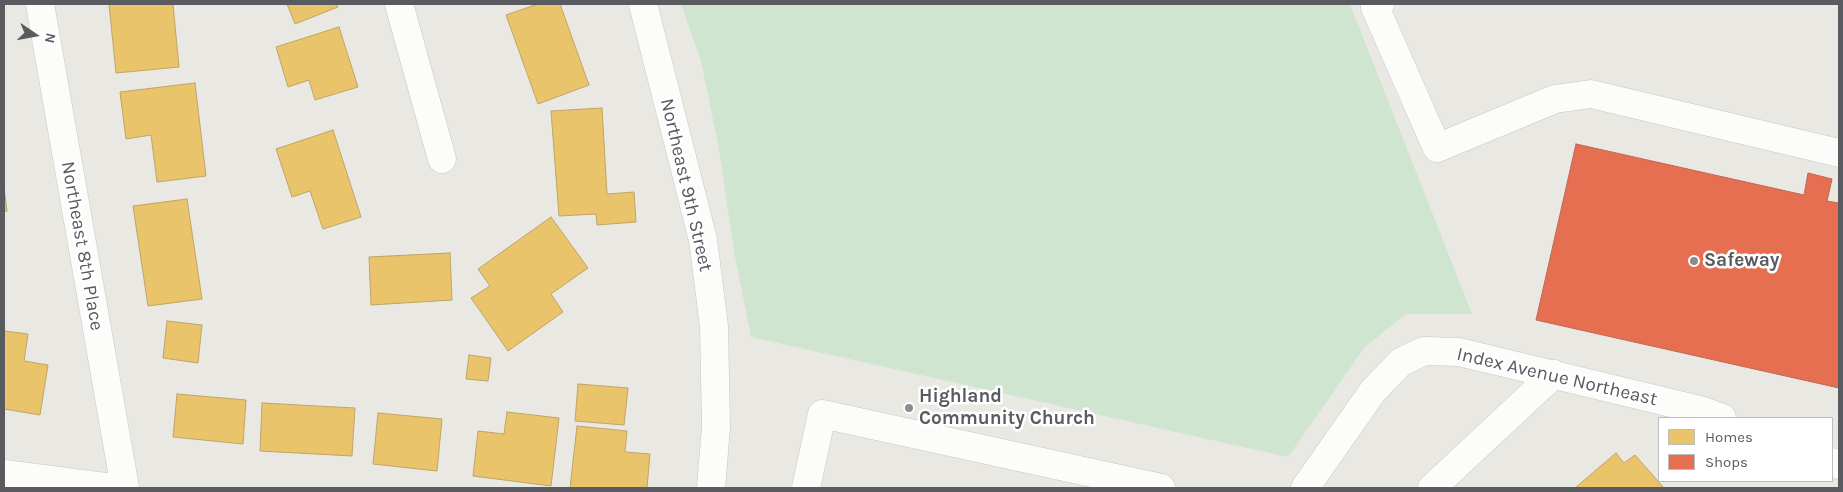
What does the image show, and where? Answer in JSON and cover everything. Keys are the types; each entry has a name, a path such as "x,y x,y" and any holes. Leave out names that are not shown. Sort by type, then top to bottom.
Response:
{"street":[{"name":"Northeast 8th Place","path":"40,4 125,488"},
{"path":"399,4 442,159"},
{"name":"Northeast 9th Street","path":"643,4 703,240 714,326 716,427 711,488"},
{"path":"1380,4 1375,7 1437,148 1555,99 1592,94 1839,153"},
{"name":"Index Avenue Northeast","path":"1305,488 1373,391 1401,362 1424,351 1459,352 1700,410 1719,417"},
{"path":"1432,488 1554,374"},
{"path":"806,488 822,414 1161,488"},
{"path":"4,474 113,488"}],"green space":[{"path":"681,4 1350,4 1472,314 1406,314 1364,348 1288,457 751,337 735,257 718,144 701,61"}],"building: Homes":[{"path":"109,4 173,4 179,67 116,73"},
{"path":"287,4 336,4 338,7 295,24"},
{"path":"538,4 560,4 589,85 538,104 506,15"},
{"path":"339,27 358,87 315,100 309,80 288,87 276,47"},
{"path":"195,83 206,176 157,182 151,135 126,139 120,92"},
{"path":"602,108 607,194 634,192 636,222 597,225 596,214 559,216 551,111"},
{"path":"333,130 361,217 323,229 310,191 292,197 276,149"},
{"path":"4,187 7,211 4,212"},
{"path":"187,199 202,299 148,306 133,206"},
{"path":"551,217 588,268 551,294 563,312 508,351 471,298 490,286 478,269"},
{"path":"450,253 452,300 371,305 369,257"},
{"path":"167,321 202,325 198,363 163,358"},
{"path":"4,331 28,334 24,361 48,365 40,415 4,409"},
{"path":"469,355 491,358 488,381 466,379"},
{"path":"578,384 628,388 624,425 575,421"},
{"path":"177,394 246,400 243,444 173,437"},
{"path":"262,403 355,408 352,456 260,451"},
{"path":"507,412 559,418 551,486 473,476 478,431 504,434"},
{"path":"378,413 442,419 437,471 373,464"},
{"path":"577,426 627,431 625,452 650,454 647,488 570,488"},
{"path":"1616,453 1624,463 1635,455 1664,488 1575,488"}],"building: Shops":[{"name":"Safeway","path":"1576,144 1804,195 1808,173 1832,179 1827,201 1839,203 1839,388 1536,320"}],"place":[{"name":"Safeway","path":"1694,261"},
{"name":"Highland Community Church","path":"909,408"}]}
